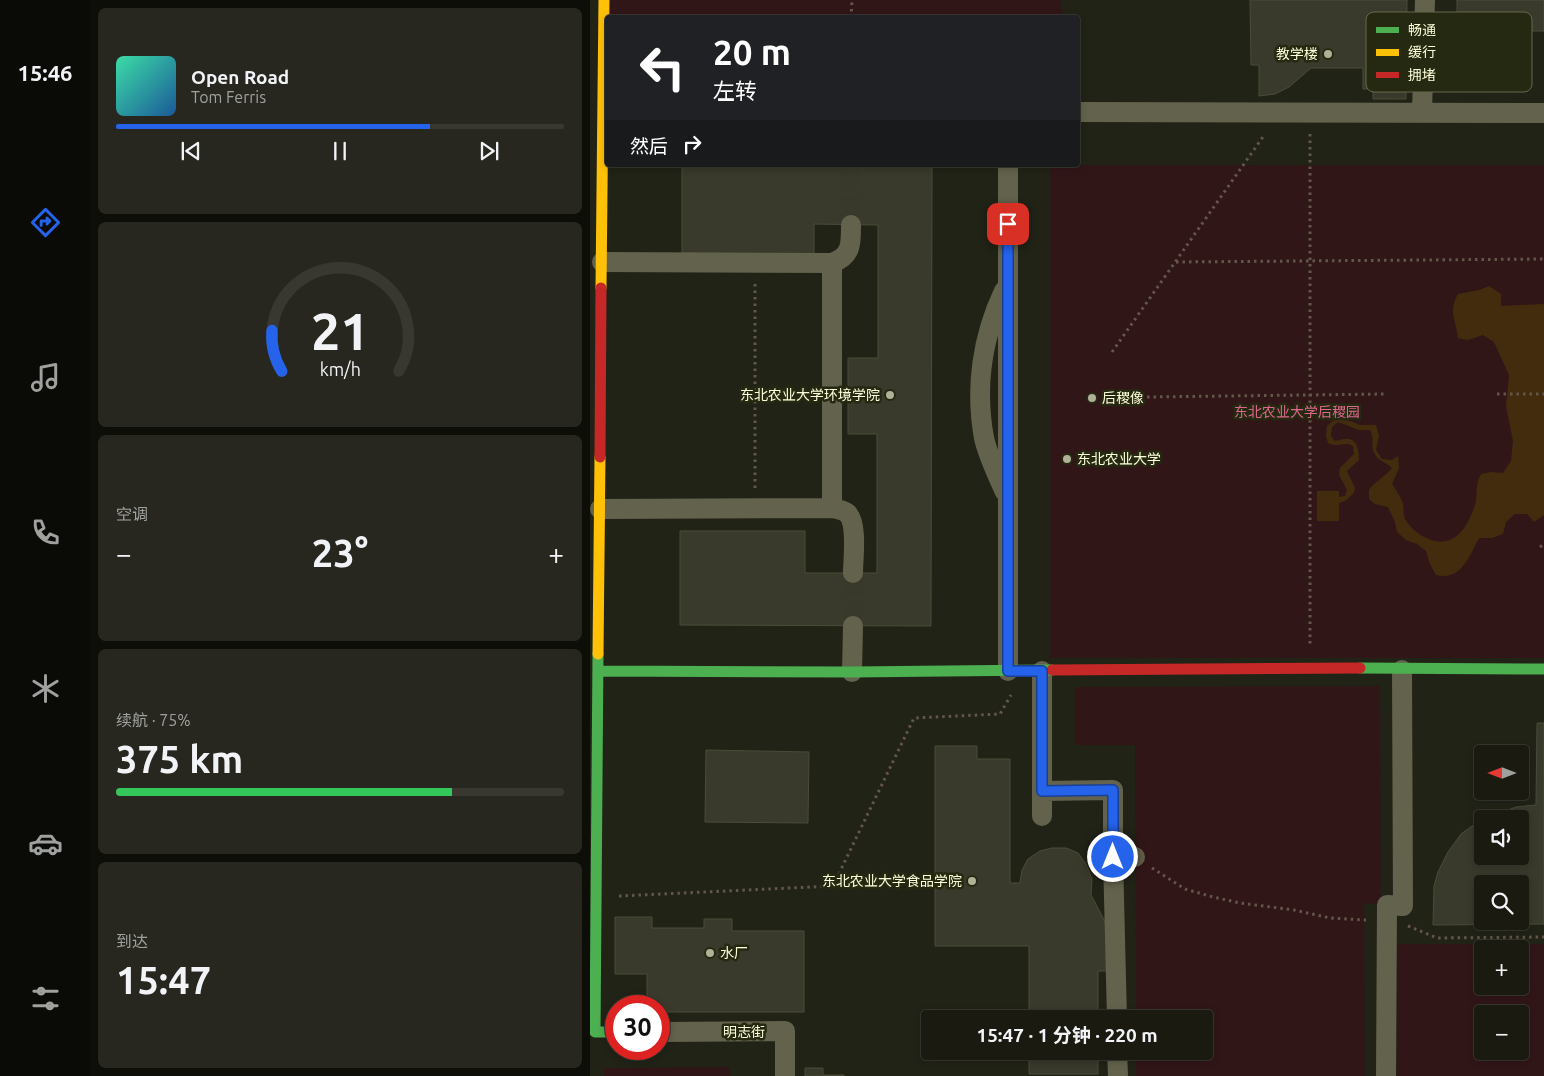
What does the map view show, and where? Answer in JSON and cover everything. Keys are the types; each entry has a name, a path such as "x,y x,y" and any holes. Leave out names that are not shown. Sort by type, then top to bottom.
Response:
{"street":[{"path":"604,0 605,108 596,190 602,262 600,509 594,595 598,671 592,948 596,1032 605,1032"},
{"path":"1422,113 1423,92"},
{"path":"1080,112 1544,113"},
{"path":"1008,167 1008,498 1025,671 1042,791 1042,816"},
{"path":"602,262 832,263 839,261 849,250 851,244 851,225"},
{"path":"832,263 832,508"},
{"path":"1008,283 988,332 981,365 980,402 984,438 1008,498"},
{"path":"600,509 832,508 847,513 852,520 853,572"},
{"path":"852,672 853,626"},
{"path":"598,671 852,672 1310,668 1544,670"},
{"path":"1386,1076 1387,905 1403,906 1402,670"},
{"path":"1042,791 1113,790 1117,1010"},
{"path":"1113,857 1135,856"},
{"name":"明志街","path":"670,1032 785,1031 785,1076"},
{"path":"1117,1060 1118,1076"}],"path":[{"path":"852,0 852,15"},
{"path":"1112,352 1280,112"},
{"path":"1310,113 1310,668"},
{"path":"1176,262 1544,259"},
{"path":"755,263 755,508"},
{"path":"1147,397 1386,394"},
{"path":"1497,394 1544,394"},
{"path":"1540,548 1544,544"},
{"path":"593,897 833,886 914,718 1000,714 1025,671"},
{"path":"1135,856 1185,889 1240,903 1294,910 1330,918 1361,920 1387,917 1437,938 1544,937"}],"green space":[{"path":"604,0 1062,0 1061,15 607,15"},
{"name":"东北农业大学后稷园","path":"1080,165 1544,165 1544,658 1050,658 1050,167 1080,167"},
{"path":"1380,686 1381,903 1364,904 1365,1076 1136,1076 1136,1060 1213,1060 1213,1010 1136,1010 1135,745 1075,745 1075,687"},
{"path":"1397,944 1474,944 1474,995 1529,995 1529,944 1544,944 1544,1076 1397,1076"},
{"path":"730,1067 730,1076 604,1076 604,1068"}],"shaded area":[{"path":"1489,286 1501,294 1501,306 1544,304 1544,515 1534,522 1527,514 1515,514 1506,522 1503,534 1492,538 1479,538 1468,560 1458,571 1445,576 1436,575 1426,551 1417,544 1406,540 1397,532 1395,522 1388,507 1375,504 1369,499 1369,490 1392,468 1374,453 1370,430 1359,430 1338,422 1332,427 1331,436 1335,441 1351,440 1357,447 1359,460 1347,471 1355,488 1354,493 1345,501 1339,503 1339,521 1317,521 1317,491 1339,491 1339,497 1345,496 1347,490 1339,475 1340,468 1354,454 1353,446 1328,443 1326,436 1327,426 1336,418 1345,419 1360,425 1376,425 1379,435 1376,450 1382,459 1392,460 1398,456 1399,468 1392,484 1402,501 1404,517 1409,525 1421,535 1435,541 1449,540 1459,534 1467,524 1474,508 1481,474 1491,472 1503,473 1511,461 1513,441 1506,406 1509,375 1494,342 1483,335 1468,340 1458,338 1453,311 1458,294"}],"building":[{"name":"教学楼","path":"1250,0 1407,0 1407,12 1366,12 1366,89 1363,89 1363,68 1311,68 1289,87 1275,94 1259,96 1259,65 1251,65"},
{"path":"1457,0 1544,0 1544,31 1532,31 1532,12 1457,12"},
{"name":"教学楼","path":"1373,92 1406,92 1406,99 1373,99"},
{"name":"东北农业大学环境学院","path":"682,167 932,167 931,626 680,625 680,531 805,531 805,573 877,573 877,434 848,434 848,358 878,358 878,225 814,224 814,254 682,253"},
{"path":"1537,723 1544,723 1544,924 1529,924 1529,875 1474,875 1474,925 1433,925 1434,886 1438,872 1448,852 1461,834 1474,825 1474,865 1529,865 1529,810 1508,810 1516,807 1536,805"},
{"name":"东北农业大学食品学院","path":"935,746 977,746 977,759 1010,759 1010,883 1020,883 1022,870 1028,859 1040,851 1052,848 1066,848 1078,853 1086,864 1092,879 1091,895 1109,929 1109,971 1098,971 1098,1010 1029,1010 1029,946 935,946"},
{"path":"706,750 809,752 808,823 705,822"},
{"name":"水厂","path":"615,917 652,917 652,928 704,928 704,919 732,919 732,931 804,931 804,1012 670,1012 670,995 647,995 647,974 615,974"},
{"path":"1029,1060 1098,1060 1098,1074 1029,1074"},
{"path":"805,1068 823,1068 823,1075 844,1076 805,1076"}],"tunnel":[{"path":"850,167 851,225"},
{"path":"853,573 853,626"}],"traffic: fast":[{"path":"598,654 595,1032 605,1032"},
{"path":"1360,668 1544,669"},
{"path":"598,671 852,672 1052,670"}],"traffic: slow":[{"path":"601,288 604,0"},
{"path":"598,654 600,457"}],"traffic: jam":[{"path":"600,457 601,288"},
{"path":"1052,670 1360,668"}],"place":[{"name":"教学楼","path":"1328,54"},
{"name":"东北农业大学环境学院","path":"890,395"},
{"name":"后稷像","path":"1092,398"},
{"name":"东北农业大学","path":"1067,459"},
{"name":"东北农业大学食品学院","path":"972,881"},
{"name":"水厂","path":"710,953"}],"route":[{"path":"1008,224 1008,671 1042,671 1042,791 1113,790 1113,857"}]}
